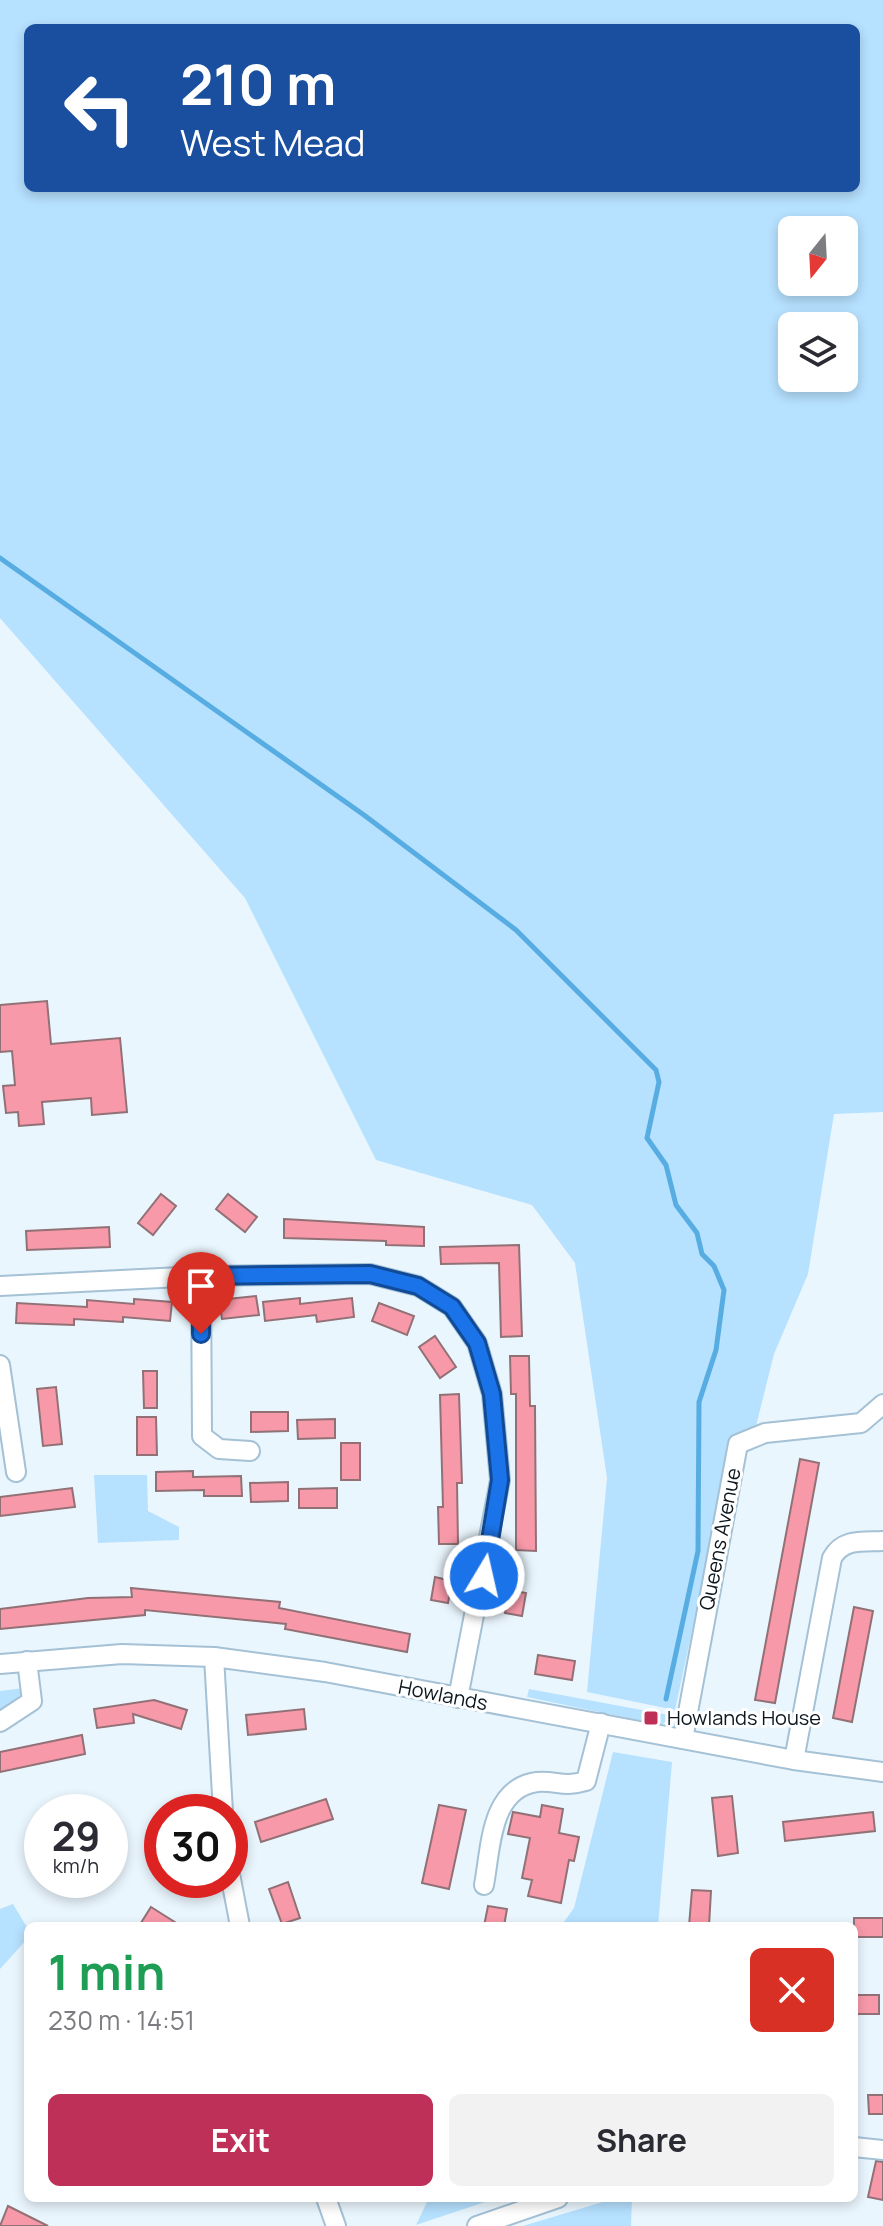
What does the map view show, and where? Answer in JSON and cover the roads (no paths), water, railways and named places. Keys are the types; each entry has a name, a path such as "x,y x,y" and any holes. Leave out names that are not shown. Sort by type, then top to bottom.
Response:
{"street":[{"path":"0,1286 201,1276 370,1274 418,1286 452,1307 477,1343 492,1394 500,1480 458,1698"},
{"path":"201,1276 202,1436 219,1449 250,1451"},
{"path":"0,1365 16,1472"},
{"name":"Queens Avenue","path":"683,1739 738,1444 765,1433 861,1423 883,1404"},
{"path":"794,1760 832,1558 836,1550 850,1542 883,1541"},
{"name":"Howlands","path":"0,1664 122,1654 214,1657 325,1672 794,1760 883,1772"},
{"path":"214,1657 222,1794"},
{"path":"0,1722 32,1701 27,1661"},
{"path":"484,1885 499,1808 519,1787 540,1781 566,1787 586,1781 601,1723"},
{"path":"235,1898 239,1922"},
{"path":"858,2147 883,2150"},
{"path":"327,2202 336,2226"},
{"path":"477,2226 546,2202"}],"waterway":[{"path":"0,558 364,815 516,930 656,1070 659,1082 647,1138 666,1165 676,1205 697,1233 702,1254 714,1266 724,1290 716,1350 699,1402 698,1551 666,1699"}],"place":[{"name":"Howlands House","path":"651,1718"}]}
